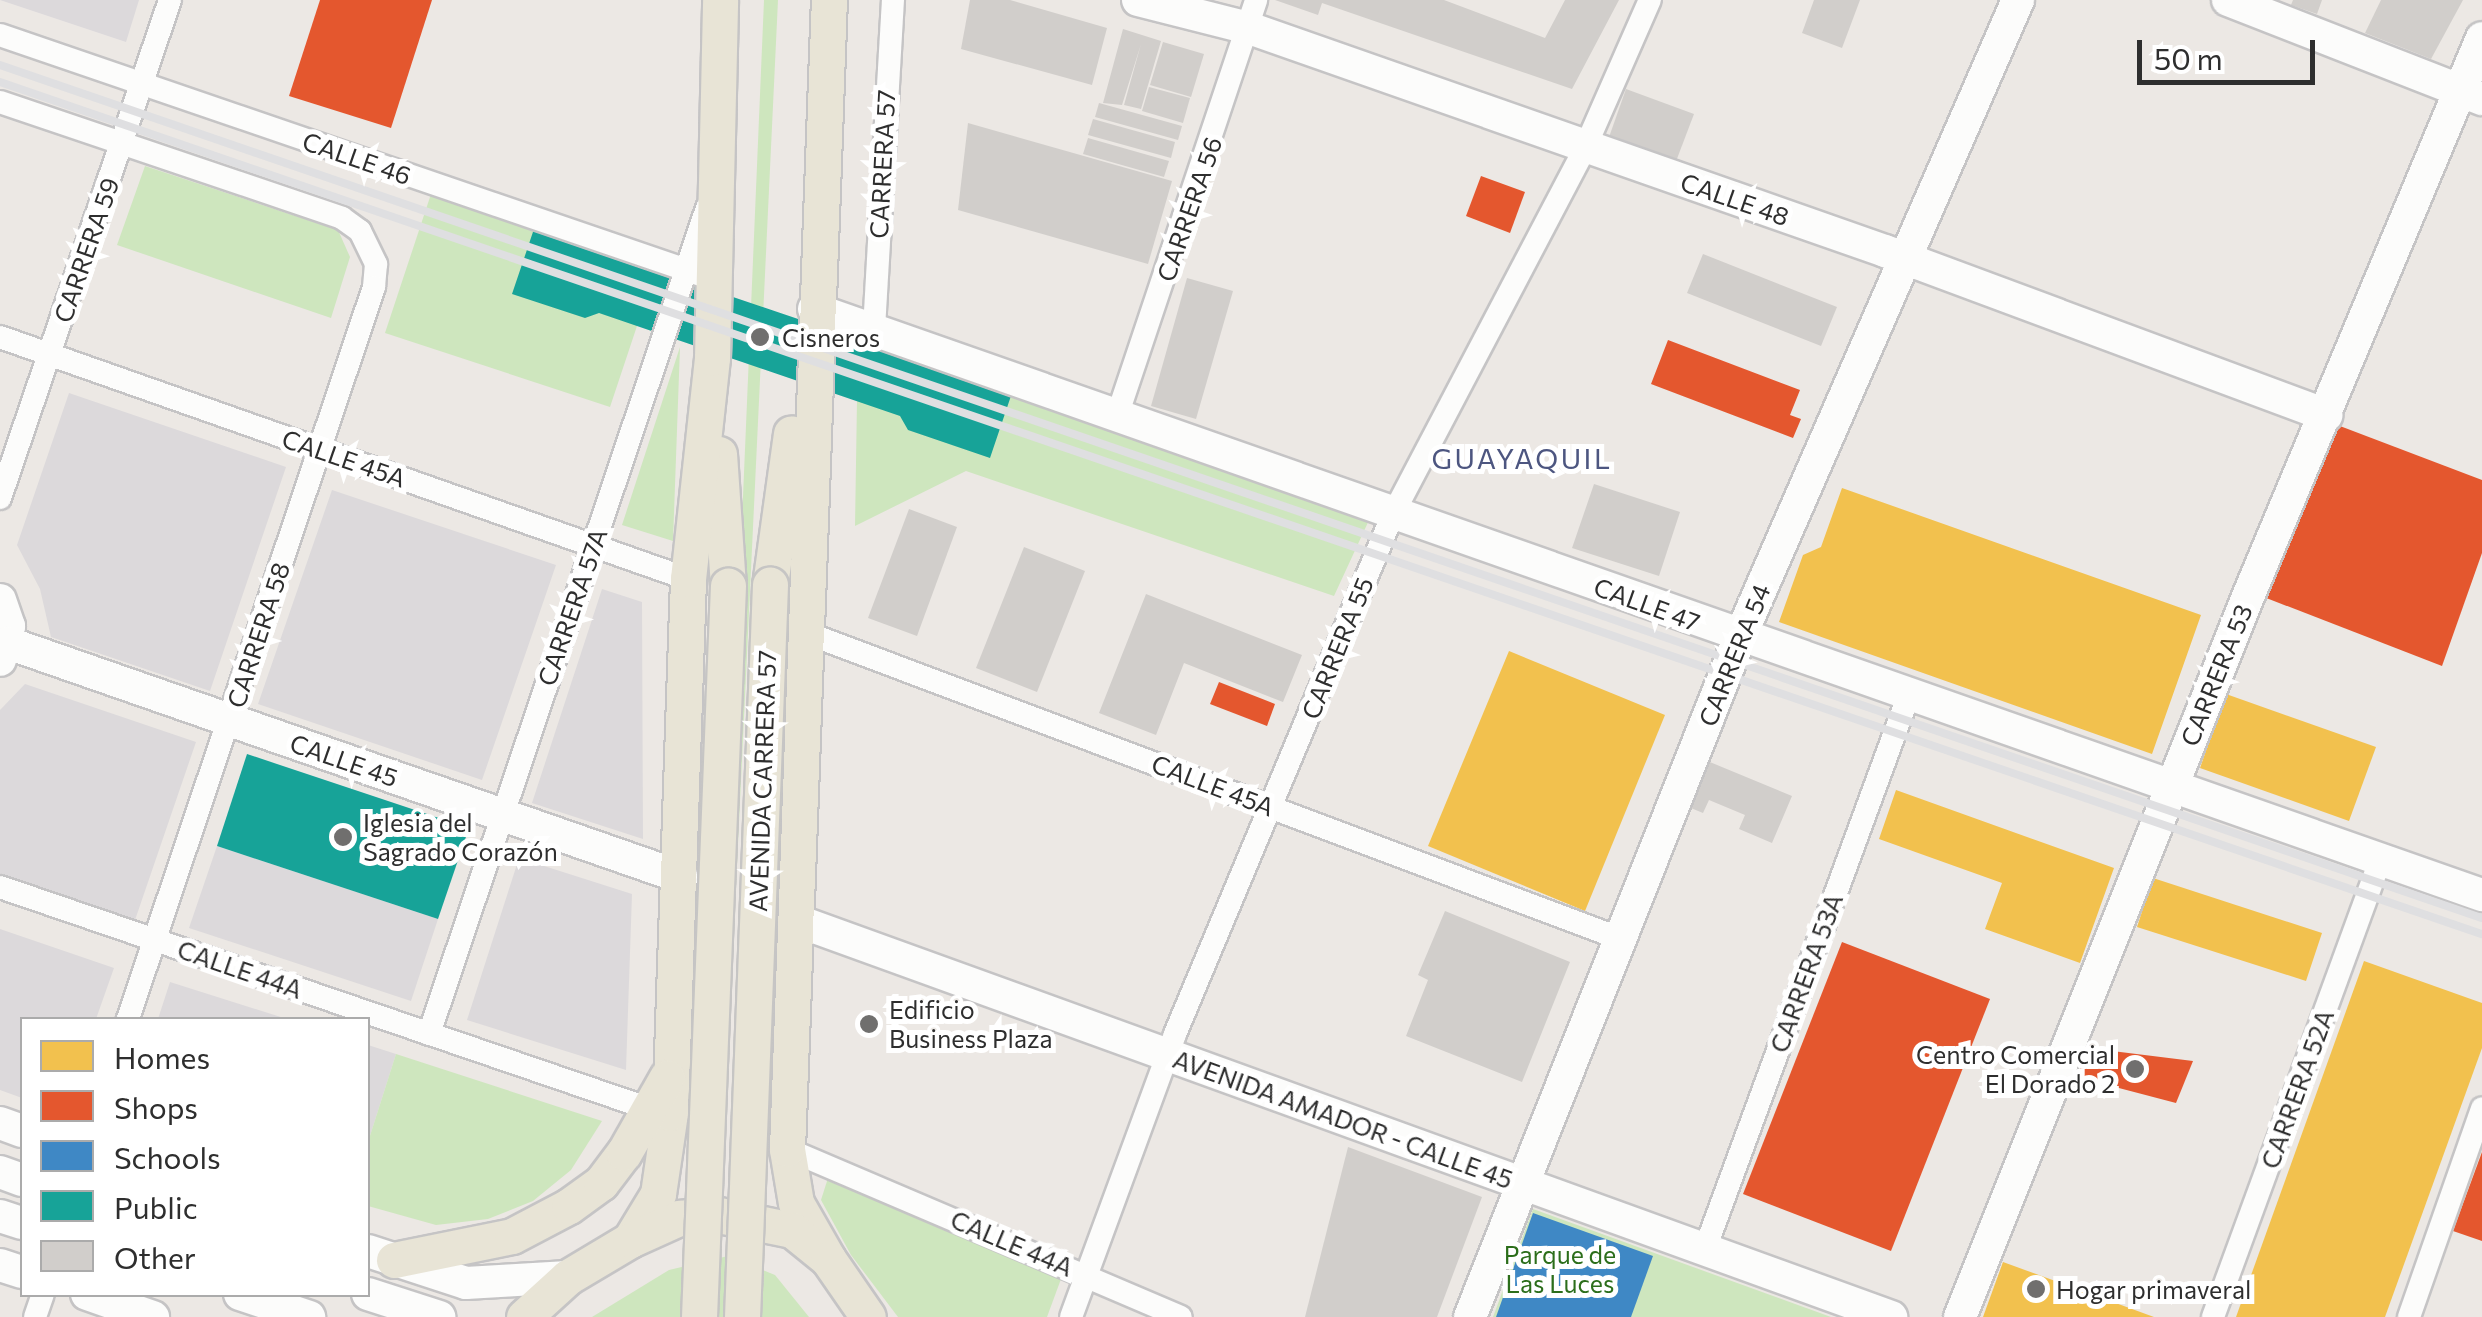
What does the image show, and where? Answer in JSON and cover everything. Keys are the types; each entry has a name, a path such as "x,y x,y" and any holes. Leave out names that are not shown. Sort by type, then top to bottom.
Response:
{"main road":[{"name":"AVENIDA CARRERA 57","path":"699,1317 728,586 712,358 700,274 716,180 720,0"},
{"name":"AVENIDA CARRERA 57","path":"828,1259 796,1203 787,1149 816,249 830,0"},
{"name":"AVENIDA CARRERA 57","path":"742,1317 770,585 816,249"},
{"name":"AVENIDA CARRERA 57","path":"630,1240 658,1194 672,1067 688,579 712,358"},
{"path":"381,1256 512,1236 544,1224 600,1183 650,1109 672,1067"},
{"path":"525,1316 568,1277 630,1240 679,1218 738,1215 792,1230 828,1259 868,1317"}],"street":[{"name":"CARRERA 59","path":"0,498 144,86 170,0"},
{"name":"CARRERA 57","path":"874,329 893,0"},
{"name":"CALLE 48","path":"1138,0 1253,14 1584,150 1905,259 2327,415"},
{"name":"CARRERA 55","path":"1071,1317 1170,1056 1393,514 1584,150 1650,0"},
{"name":"CARRERA 54","path":"1470,1317 1740,637 2018,0"},
{"path":"2228,0 2470,94"},
{"name":"CARRERA 56","path":"1117,416 1253,14"},
{"name":"CALLE 46","path":"0,36 700,274"},
{"name":"CARRERA 53","path":"1960,1317 2170,790 2327,415 2470,94 2482,38"},
{"path":"0,102 123,144"},
{"name":"CARRERA 58","path":"123,144 342,218 371,248 374,287 129,1017"},
{"name":"CARRERA 57A","path":"429,1034 593,546 700,274"},
{"name":"CALLE 47","path":"814,308 2170,790 2482,895"},
{"name":"CALLE 45A","path":"0,337 688,579"},
{"path":"0,600 4,652"},
{"name":"CALLE 45A","path":"804,632 1621,939"},
{"name":"CALLE 45","path":"4,652 230,720 681,877"},
{"name":"CARRERA 53A","path":"1705,1249 1908,697"},
{"name":"CARRERA 52A","path":"2213,1317 2380,861"},
{"name":"CALLE 44A","path":"0,887 650,1109"},
{"name":"AVENIDA AMADOR - CALLE 45","path":"795,920 1891,1317"},
{"path":"2409,1317 2482,1108"},
{"name":"CALLE 44A","path":"787,1149 1181,1317"},
{"path":"381,1256 490,1285 568,1277"},
{"path":"370,1295 439,1317"},
{"path":"96,1297 153,1317"},
{"path":"249,1297 309,1317"}],"shaded area":[{"path":"0,0 139,0 126,42"},
{"path":"69,393 286,467 210,691 51,637 40,589 17,545"},
{"path":"332,490 556,565 482,780 258,704"},
{"path":"602,589 642,602 643,839 532,803"},
{"path":"25,684 196,742 134,923 0,878 0,710"},
{"path":"217,846 438,919 411,1001 189,928"},
{"path":"519,858 632,894 626,1070 467,1020"},
{"path":"0,929 114,968 97,1017 20,1017 20,1097 0,1090"},
{"path":"170,982 281,1017 159,1017"},
{"path":"370,1046 396,1054 370,1136"}],"green space":[{"path":"764,0 778,0 723,1160 715,1159"},
{"path":"145,166 338,230 350,257 331,318 117,245"},
{"path":"432,191 657,266 610,407 385,333"},
{"path":"858,337 1370,518 1334,596 966,471 855,526"},
{"path":"680,347 673,541 622,525"},
{"path":"396,1054 602,1121 571,1170 533,1201 488,1219 436,1225 370,1207 370,1136"},
{"path":"828,1178 1061,1279 1047,1317 898,1317 851,1255 821,1200"},
{"name":"Parque de Las Luces","path":"1533,1209 1831,1317 1493,1317"},
{"path":"728,1256 775,1275 809,1317 592,1317 669,1270"}],"building: Homes":[{"path":"1842,488 2201,615 2152,754 1779,622 1803,555 1821,547"},
{"path":"1509,651 1665,715 1585,911 1428,846"},
{"path":"2226,694 2376,747 2349,821 2200,768"},
{"path":"1896,790 2114,868 2080,963 1985,929 2002,883 1879,839"},
{"path":"2153,878 2322,933 2306,981 2137,927"},
{"path":"2364,961 2482,1003 2482,1048 2385,1317 2236,1317"},
{"name":"Hogar primaveral","path":"2003,1262 2154,1317 1983,1317"}],"building: Shops":[{"path":"320,0 432,0 391,128 289,96"},
{"path":"1481,176 1525,192 1510,233 1466,216"},
{"path":"1668,340 1800,390 1790,415 1801,419 1793,438 1651,384"},
{"path":"2332,423 2482,480 2482,553 2442,666 2256,594"},
{"path":"1219,682 1275,704 1267,726 1210,704"},
{"path":"1842,942 1990,999 1891,1251 1743,1194"},
{"name":"Centro Comercial El Dorado 2","path":"2088,1048 2193,1061 2176,1103 2077,1077"},
{"path":"2482,1152 2482,1241 2453,1231"}],"building: Schools":[{"name":"Parque de Las Luces","path":"1533,1213 1653,1256 1631,1317 1496,1317"}],"building: Public":[{"name":"Cisneros","path":"536,223 615,257 919,360 1015,384 990,458 908,430 900,416 599,313 585,318 512,294"},
{"name":"Iglesia del Sagrado Corazón","path":"247,754 469,828 438,919 217,846"}],"building: Other":[{"path":"970,0 1010,0 1107,28 1092,85 961,49"},
{"path":"1275,0 1444,0 1545,38 1565,0 1619,0 1572,89 1322,3 1318,15"},
{"path":"1814,0 1860,0 1842,48 1802,33"},
{"path":"2293,0 2322,0 2317,14 2291,5"},
{"path":"2381,0 2463,0 2431,59 2365,33"},
{"path":"1123,29 1161,41 1141,109 1124,105 1141,44 1122,105 1103,103"},
{"path":"1163,42 1204,54 1191,97 1150,85"},
{"path":"1149,87 1190,98 1183,123 1142,111"},
{"path":"1626,89 1694,114 1675,164 1608,140"},
{"path":"1099,103 1182,126 1178,140 1095,117"},
{"path":"1093,119 1175,142 1171,158 1088,135"},
{"path":"968,123 1172,181 1148,264 958,210"},
{"path":"1088,138 1169,161 1164,177 1083,154"},
{"path":"1703,254 1837,307 1821,346 1687,293"},
{"path":"1187,278 1233,291 1196,419 1151,406"},
{"path":"1594,484 1680,512 1659,576 1572,548"},
{"path":"909,509 957,527 917,636 868,618"},
{"path":"1024,547 1085,571 1037,692 976,668"},
{"path":"1146,594 1302,655 1283,702 1184,663 1156,735 1099,713"},
{"path":"1705,760 1792,796 1772,843 1739,829 1745,815 1709,800 1703,813 1686,806"},
{"path":"1445,911 1570,962 1522,1082 1406,1036 1428,980 1418,975"},
{"path":"1348,1147 1482,1197 1437,1317 1305,1317"}],"railway":[{"path":"0,65 2482,918"},
{"path":"0,82 2482,934"}],"place":[{"name":"Cisneros","path":"760,337"},
{"name":"Iglesia del Sagrado Corazón","path":"343,837"},
{"name":"Edificio Business Plaza","path":"869,1024"},
{"name":"Centro Comercial El Dorado 2","path":"2135,1069"},
{"name":"Hogar primaveral","path":"2036,1289"}],"district":[{"name":"GUAYAQUIL","path":"1522,458"}]}
